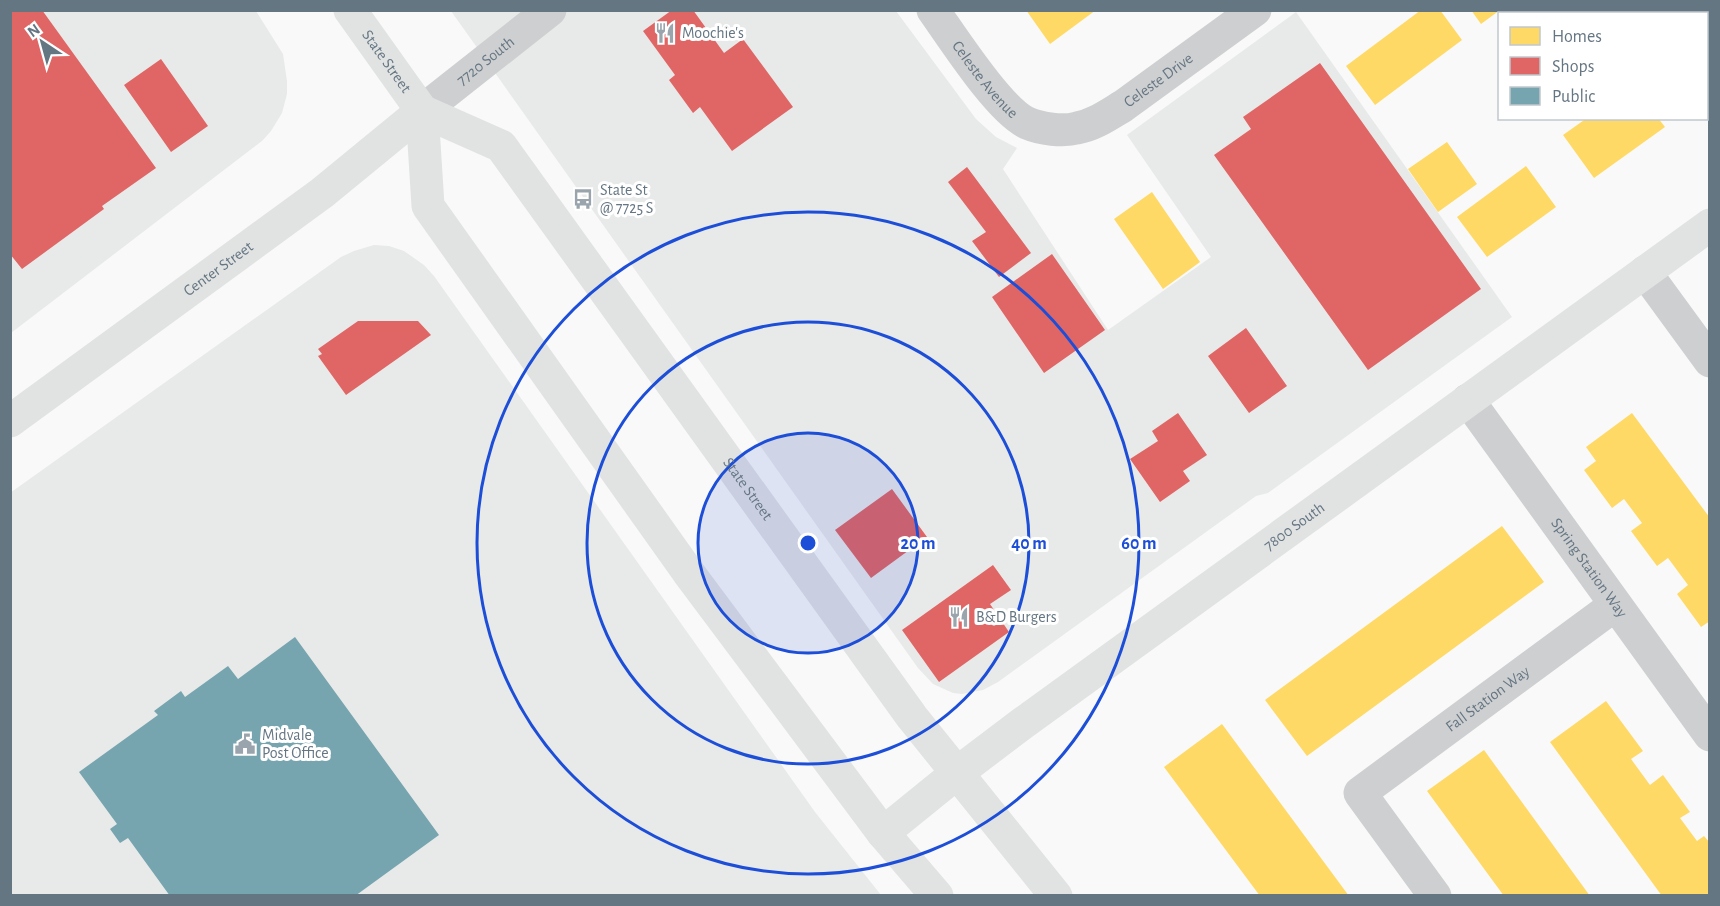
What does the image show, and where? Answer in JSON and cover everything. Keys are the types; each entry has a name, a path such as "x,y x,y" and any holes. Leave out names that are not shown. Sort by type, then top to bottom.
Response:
{"main road":[{"name":"State Street","path":"350,10 422,111 501,146 906,708 1056,896"},
{"name":"Center Street","path":"10,421 322,193 422,111"},
{"path":"422,111 428,207 688,572 883,832 937,896"},
{"name":"7800 South","path":"883,832 957,773 1710,225"}],"street":[{"name":"7720 South","path":"422,111 550,10"},
{"name":"Celeste Avenue","path":"933,10 1007,108 1027,123 1052,129"},
{"name":"Celeste Drive","path":"1052,129 1076,129 1100,121 1255,10"},
{"path":"1645,272 1710,361"},
{"name":"Spring Station Way","path":"1468,400 1710,735"},
{"name":"Fall Station Way","path":"1435,896 1360,793 1615,605"}],"shaded area":[{"path":"11,11 256,11 283,54 287,94 282,113 262,141 11,333"},
{"path":"451,11 896,11 976,119 996,137 1017,148 1003,169 1108,330 1211,257 1127,135 1296,12 1512,317 1268,493 1256,496 998,682 983,690 962,694 953,693 933,684 918,668"},
{"path":"374,245 389,246 404,251 424,265 434,276 815,812 881,895 11,895 10,493 341,257"}],"building: Homes":[{"path":"1026,10 1096,10 1050,44"},
{"path":"1421,10 1440,10 1462,40 1375,105 1346,66"},
{"path":"1471,10 1500,10 1481,24"},
{"path":"1530,10 1616,10 1617,12 1531,12"},
{"path":"1710,10 1710,92 1708,93 1708,12 1704,12"},
{"path":"1584,120 1660,120 1665,127 1594,178 1563,135"},
{"path":"1447,142 1477,184 1438,212 1408,169"},
{"path":"1526,166 1556,207 1487,257 1457,217"},
{"path":"1152,192 1200,262 1163,289 1114,219"},
{"path":"1632,413 1710,518 1710,621 1701,627 1677,594 1688,585 1668,558 1657,566 1631,531 1642,523 1624,499 1612,508 1584,470 1596,461 1586,447"},
{"path":"1502,526 1544,582 1307,756 1265,700"},
{"path":"1606,701 1643,751 1631,759 1650,785 1663,775 1690,812 1680,818 1697,841 1704,836 1710,843 1710,896 1662,896 1550,742"},
{"path":"1222,724 1349,896 1260,896 1164,767"},
{"path":"1484,750 1590,896 1504,896 1427,791"}],"building: Shops":[{"path":"10,10 42,10 156,168 102,206 104,209 22,269 10,254"},
{"path":"672,10 693,10 724,53 743,39 793,107 732,151 700,107 693,113 669,80 675,75 643,31"},
{"path":"161,59 208,126 171,152 124,85"},
{"path":"1320,63 1481,289 1368,370 1214,155 1251,129 1243,117"},
{"path":"967,167 1031,253 999,277 972,241 986,232 948,182"},
{"path":"1052,254 1105,330 1044,373 992,297"},
{"path":"358,321 418,321 431,335 346,395 318,356 322,354 318,349"},
{"path":"1246,328 1287,386 1249,413 1208,356"},
{"path":"1178,413 1207,455 1183,471 1190,481 1160,502 1130,459 1158,441 1152,431"},
{"path":"892,489 927,537 871,578 835,530"},
{"name":"B&D Burgers","path":"993,565 1011,590 990,604 1009,632 939,682 902,630"}],"building: Public":[{"name":"Midvale Post Office","path":"295,637 439,835 355,896 170,896 128,838 120,843 110,829 117,824 79,772 158,715 154,711 181,691 185,697 228,666 238,679"}],"place":[{"name":"Moochie's","path":"665,33"},
{"name":"State St @ 7725 S","path":"583,199"},
{"name":"B&D Burgers","path":"959,617"},
{"name":"Midvale Post Office","path":"245,744"}]}
